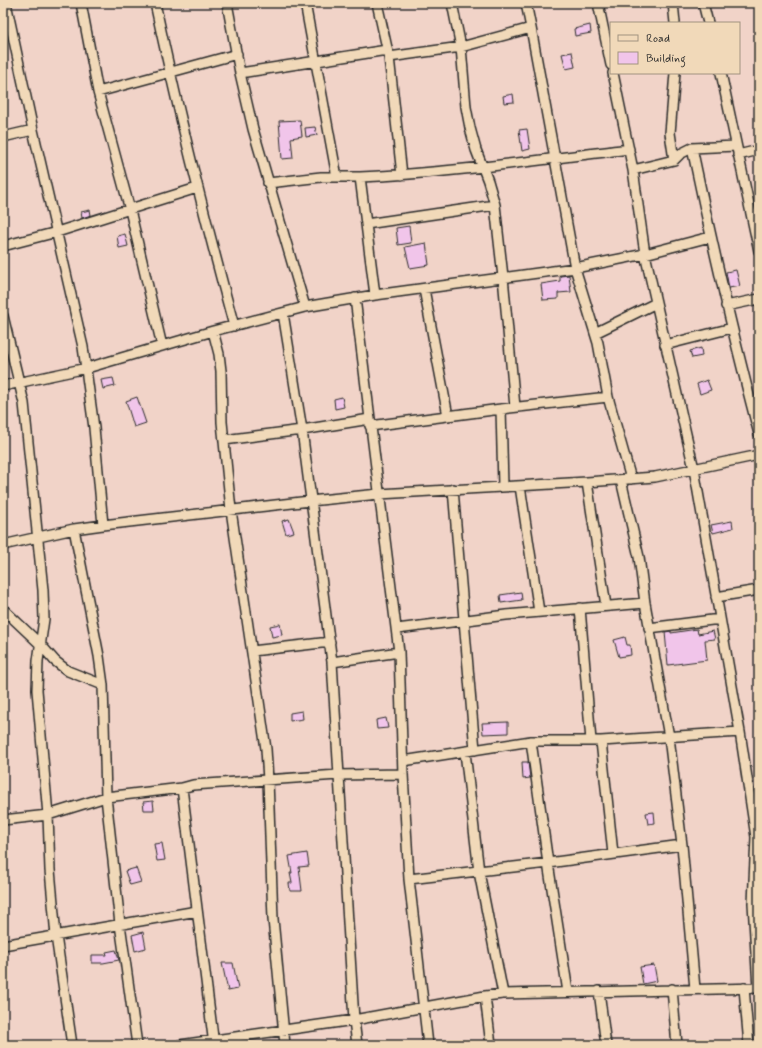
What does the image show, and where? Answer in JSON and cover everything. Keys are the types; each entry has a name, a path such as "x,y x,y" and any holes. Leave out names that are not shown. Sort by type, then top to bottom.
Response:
{"street":[{"path":"6,3 33,130 80,329 87,368 95,434 103,525"},
{"path":"81,3 98,92 130,210 162,346"},
{"path":"155,3 169,73 197,188 234,326"},
{"path":"227,3 252,129 305,307"},
{"path":"305,3 337,177"},
{"path":"377,3 388,53 402,175"},
{"path":"452,3 460,47 466,106 476,150 495,205 515,407"},
{"path":"526,3 575,268 595,333 626,480 649,628 669,737 682,845 695,989"},
{"path":"598,3 610,60"},
{"path":"673,3 675,22"},
{"path":"703,3 708,22"},
{"path":"240,73 316,61 460,47 531,28"},
{"path":"98,92 237,54"},
{"path":"180,1045 213,1042 354,1020 503,994 599,990 758,988 753,903 757,860 756,837 740,732 694,469 644,254 633,170 613,74"},
{"path":"674,160 670,133 675,74"},
{"path":"721,74 759,251"},
{"path":"3,137 33,130"},
{"path":"633,170 674,160 692,148 736,146"},
{"path":"692,148 726,306 759,434"},
{"path":"268,183 322,177 402,175 483,167 629,149"},
{"path":"738,155 759,150"},
{"path":"360,177 375,295"},
{"path":"3,246 57,232 197,188"},
{"path":"366,224 495,205"},
{"path":"3,386 87,368 305,307 375,295 575,268 644,254 710,237"},
{"path":"424,289 448,416"},
{"path":"355,298 399,652 403,774 409,879 428,1045"},
{"path":"726,306 759,299"},
{"path":"595,333 656,303"},
{"path":"283,313 302,430 310,501 330,642 354,1020 357,1045"},
{"path":"3,316 24,403 38,537 44,619 37,673 37,690 48,815 50,870 56,936 72,1045"},
{"path":"665,344 732,328"},
{"path":"213,332 219,354 221,371 224,440 231,510 266,749 273,919 285,1045"},
{"path":"224,440 302,430 448,416 608,397"},
{"path":"501,409 503,486"},
{"path":"3,545 74,529 310,501 379,494 626,480 655,477 759,455"},
{"path":"587,482 606,606"},
{"path":"520,486 539,612"},
{"path":"453,489 476,750"},
{"path":"74,529 98,649 103,685 106,797 120,924 137,1045"},
{"path":"716,597 759,590"},
{"path":"396,629 539,612 645,603"},
{"path":"3,608 55,661 68,671 103,685"},
{"path":"580,608 591,741"},
{"path":"649,628 720,619"},
{"path":"252,651 330,642"},
{"path":"332,662 399,652"},
{"path":"403,761 531,742 601,741 740,732"},
{"path":"601,741 613,854"},
{"path":"531,742 568,992"},
{"path":"465,752 479,872 503,994"},
{"path":"3,820 48,815 106,797 182,788 193,785 338,775 403,774"},
{"path":"182,788 213,1042"},
{"path":"409,879 479,872 682,845"},
{"path":"3,945 197,911"},
{"path":"744,988 749,1045"},
{"path":"672,989 677,1045"},
{"path":"599,990 606,1045"},
{"path":"485,996 492,1045"}],"building":[{"path":"590,25 591,33 575,36 574,29"},
{"path":"572,52 575,67 566,69 562,54"},
{"path":"513,94 514,102 504,103 503,96"},
{"path":"300,120 302,136 291,138 293,158 282,159 279,121"},
{"path":"315,127 317,135 306,137 305,128"},
{"path":"527,129 530,149 522,151 519,130"},
{"path":"90,210 91,215 82,218 81,212"},
{"path":"409,226 411,243 398,245 396,228"},
{"path":"125,234 128,246 119,248 117,236"},
{"path":"426,243 429,265 410,268 405,247"},
{"path":"736,270 740,286 729,288 726,272"},
{"path":"569,275 571,292 558,293 558,299 543,300 541,284 560,281 560,276"},
{"path":"701,348 702,356 692,358 690,351"},
{"path":"113,378 115,386 103,389 101,380"},
{"path":"707,380 711,390 700,394 697,384"},
{"path":"137,397 146,423 134,427 126,401"},
{"path":"342,397 344,407 335,409 334,399"},
{"path":"289,519 294,532 286,534 282,521"},
{"path":"732,521 733,528 713,533 711,525"},
{"path":"521,592 522,600 501,603 500,595"},
{"path":"280,624 282,635 272,637 270,626"},
{"path":"697,629 698,634 713,631 715,639 705,640 707,660 668,665 665,632 671,631 671,633"},
{"path":"625,637 627,645 630,645 631,655 619,657 614,640"},
{"path":"302,711 303,719 290,721 290,713"},
{"path":"386,718 388,728 377,729 376,720"},
{"path":"508,722 508,733 483,734 482,723"},
{"path":"522,762 528,762 530,778 523,779"},
{"path":"153,801 154,810 144,810 143,802"},
{"path":"654,812 655,823 648,824 646,813"},
{"path":"162,843 165,860 157,861 154,844"},
{"path":"307,853 309,866 299,867 302,891 290,891 289,883 292,883 290,873 292,873 289,856"},
{"path":"136,868 141,882 130,885 125,871"},
{"path":"143,932 146,948 135,951 132,935"},
{"path":"116,950 119,960 103,963 92,963 92,955 107,955 106,952"},
{"path":"222,963 233,963 238,989 228,991"},
{"path":"654,965 657,981 643,984 640,967"}]}
